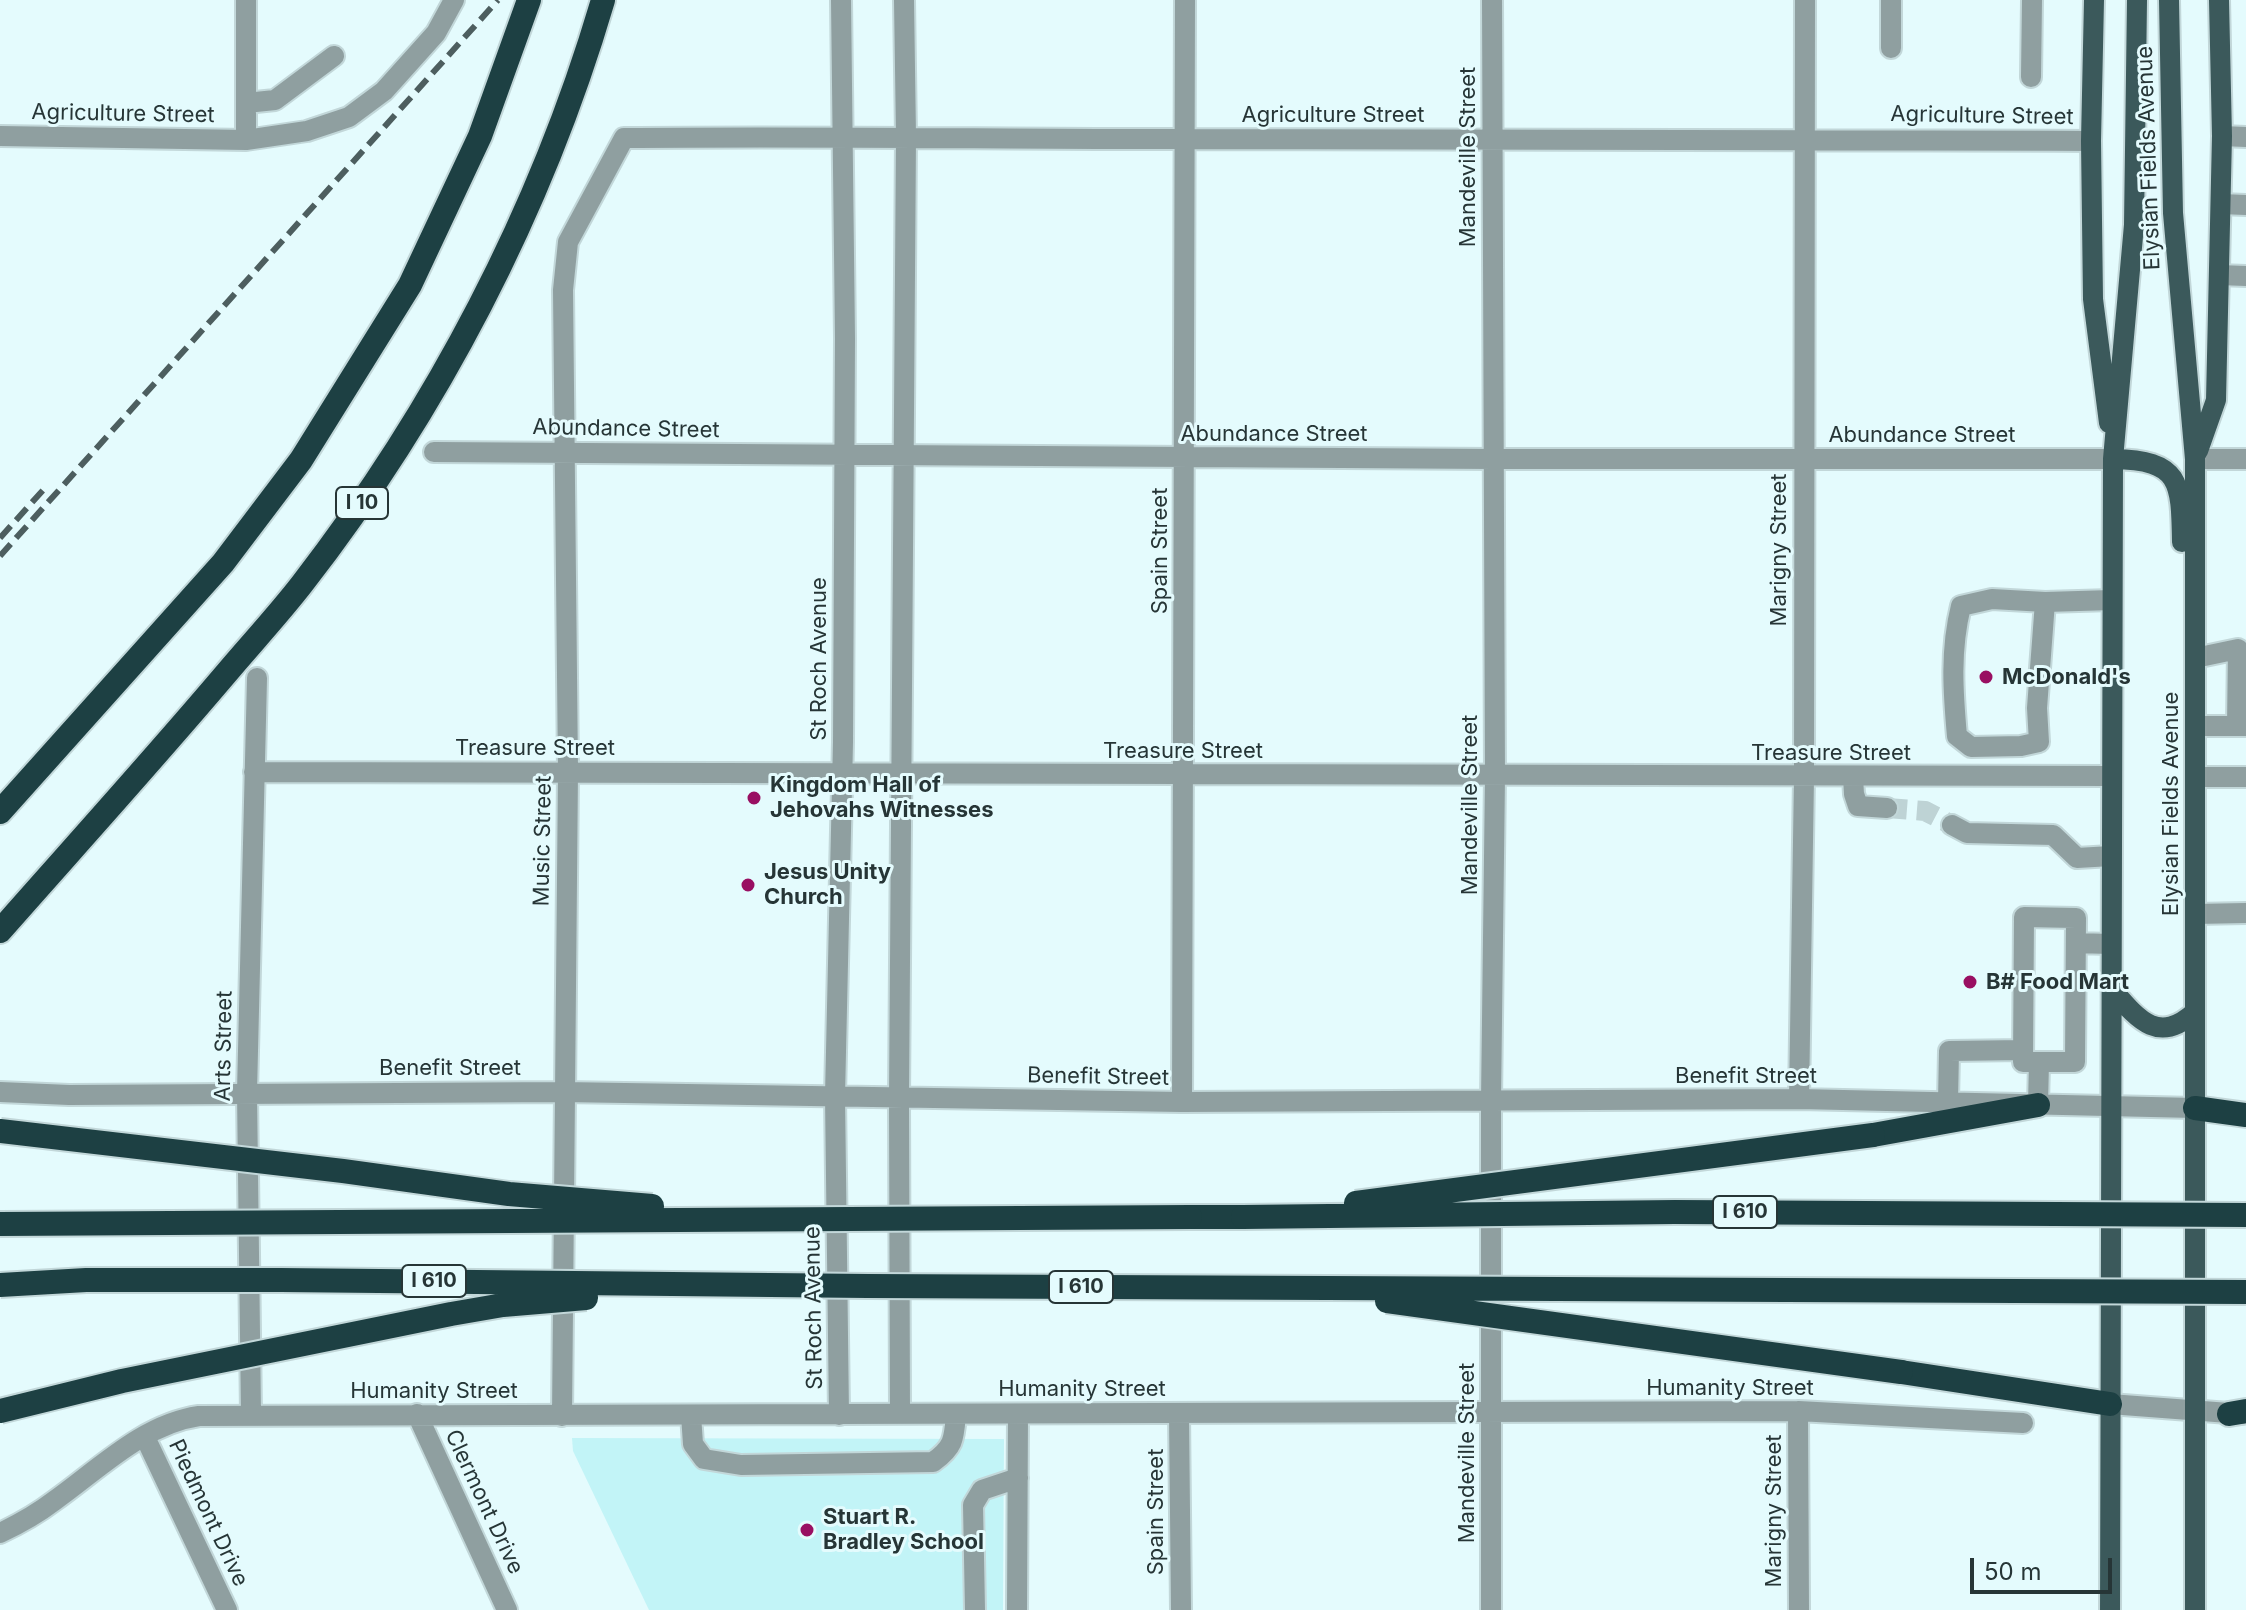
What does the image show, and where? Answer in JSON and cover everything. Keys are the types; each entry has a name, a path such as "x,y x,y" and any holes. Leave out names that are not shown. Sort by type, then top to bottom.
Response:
{"highway":[{"path":"0,812 223,563 301,460 410,285 480,136 529,0"},
{"name":"I 10","path":"0,931 157,755 302,585 362,503 443,375 486,297 522,220 556,135 603,0"},
{"path":"1243,1217 1873,1135 2038,1105"},
{"path":"2195,1108 2246,1115"},
{"path":"0,1131 343,1171 509,1194 802,1219"},
{"name":"I 610","path":"0,1224 1675,1212 2246,1215"},
{"name":"I 610","path":"0,1285 86,1280 281,1280 868,1286 2246,1292"},
{"path":"0,1411 122,1381 503,1305 556,1299 868,1286"},
{"path":"1293,1288 2110,1404"}],"main road":[{"path":"2094,0 2091,141 2093,299 2113,459 2143,459 2162,467 2173,476 2181,511 2182,554 2195,588"},
{"name":"Elysian Fields Avenue","path":"2110,1610 2113,459 2131,269 2137,0"},
{"name":"Elysian Fields Avenue","path":"2169,0 2169,99 2178,287 2195,459 2195,1610"},
{"path":"2195,459 2216,400 2222,136 2219,0"},
{"path":"2110,987 2136,1017 2150,1026 2169,1028 2182,1024 2195,1012"}],"street":[{"path":"246,0 246,140"},
{"name":"Agriculture Street","path":"0,136 246,140 307,131 349,117 384,91 436,33 454,0"},
{"name":"St Roch Avenue","path":"839,1415 835,1096 842,775 844,455 841,0"},
{"path":"900,1414 904,0"},
{"name":"Spain Street","path":"1182,1102 1185,0"},
{"name":"Mandeville Street","path":"1491,1610 1491,1101 1495,776 1492,0"},
{"name":"Marigny Street","path":"1799,1099 1804,777 1805,0"},
{"path":"1891,0 1891,48"},
{"path":"2031,77 2032,0"},
{"path":"246,103 275,100 334,56"},
{"name":"Agriculture Street","path":"624,138 843,135 2091,141"},
{"path":"2222,136 2246,137"},
{"name":"Music Street","path":"562,1416 568,771 563,290 568,242 624,138"},
{"path":"2221,204 2246,205"},
{"path":"2219,275 2246,276"},
{"name":"Abundance Street","path":"434,452 1185,458 2113,459"},
{"path":"2195,459 2246,459"},
{"path":"2039,742 2021,746 1971,747 1957,736 1952,680 1955,628 1961,606 1992,599 2045,602 2112,600"},
{"path":"2038,777 2037,708 2045,602"},
{"path":"2195,658 2242,648 2241,726 2196,726"},
{"name":"Arts Street","path":"251,1415 247,1092 257,678"},
{"path":"1962,740 1962,777"},
{"name":"Treasure Street","path":"254,772 2111,776"},
{"path":"1853,777 1858,806 1887,808"},
{"path":"2196,777 2246,777"},
{"path":"1952,825 1967,833 2053,835 2077,858 2111,856"},
{"path":"2195,914 2246,913"},
{"path":"1948,1102 1949,1051 2031,1056 2075,1062 2076,918 2024,917 2031,1056 2038,1105"},
{"path":"2076,943 2110,944"},
{"name":"Benefit Street","path":"0,1092 69,1095 563,1092 1182,1102 1799,1099 2195,1108"},
{"path":"2110,1404 2240,1413"},
{"name":"Marigny Street","path":"1798,1411 1799,1610"},
{"name":"Humanity Street","path":"0,1533 42,1509 145,1437 184,1419 251,1415 1798,1411 2023,1423"},
{"name":"Spain Street","path":"1179,1413 1181,1610"},
{"name":"Clermont Drive","path":"417,1414 507,1610"},
{"path":"691,1415 693,1444 704,1459 741,1465 933,1462 948,1451 954,1439 956,1414"},
{"path":"1017,1610 1018,1414"},
{"name":"Piedmont Drive","path":"145,1437 227,1610"},
{"path":"975,1610 973,1505 982,1490 1018,1478"}],"shaded area":[{"name":"Stuart R. Bradley School","path":"572,1438 1004,1439 1003,1610 649,1610 573,1451"}],"tunnel":[{"path":"1887,808 1925,811 1952,825"}],"railway":[{"path":"0,556 498,0"},
{"path":"0,538 44,489"}],"place":[{"name":"McDonald's","path":"1986,677"},
{"name":"Kingdom Hall of Jehovahs Witnesses","path":"754,798"},
{"name":"Jesus Unity Church","path":"748,885"},
{"name":"B# Food Mart","path":"1970,982"},
{"name":"Stuart R. Bradley School","path":"807,1530"}]}
